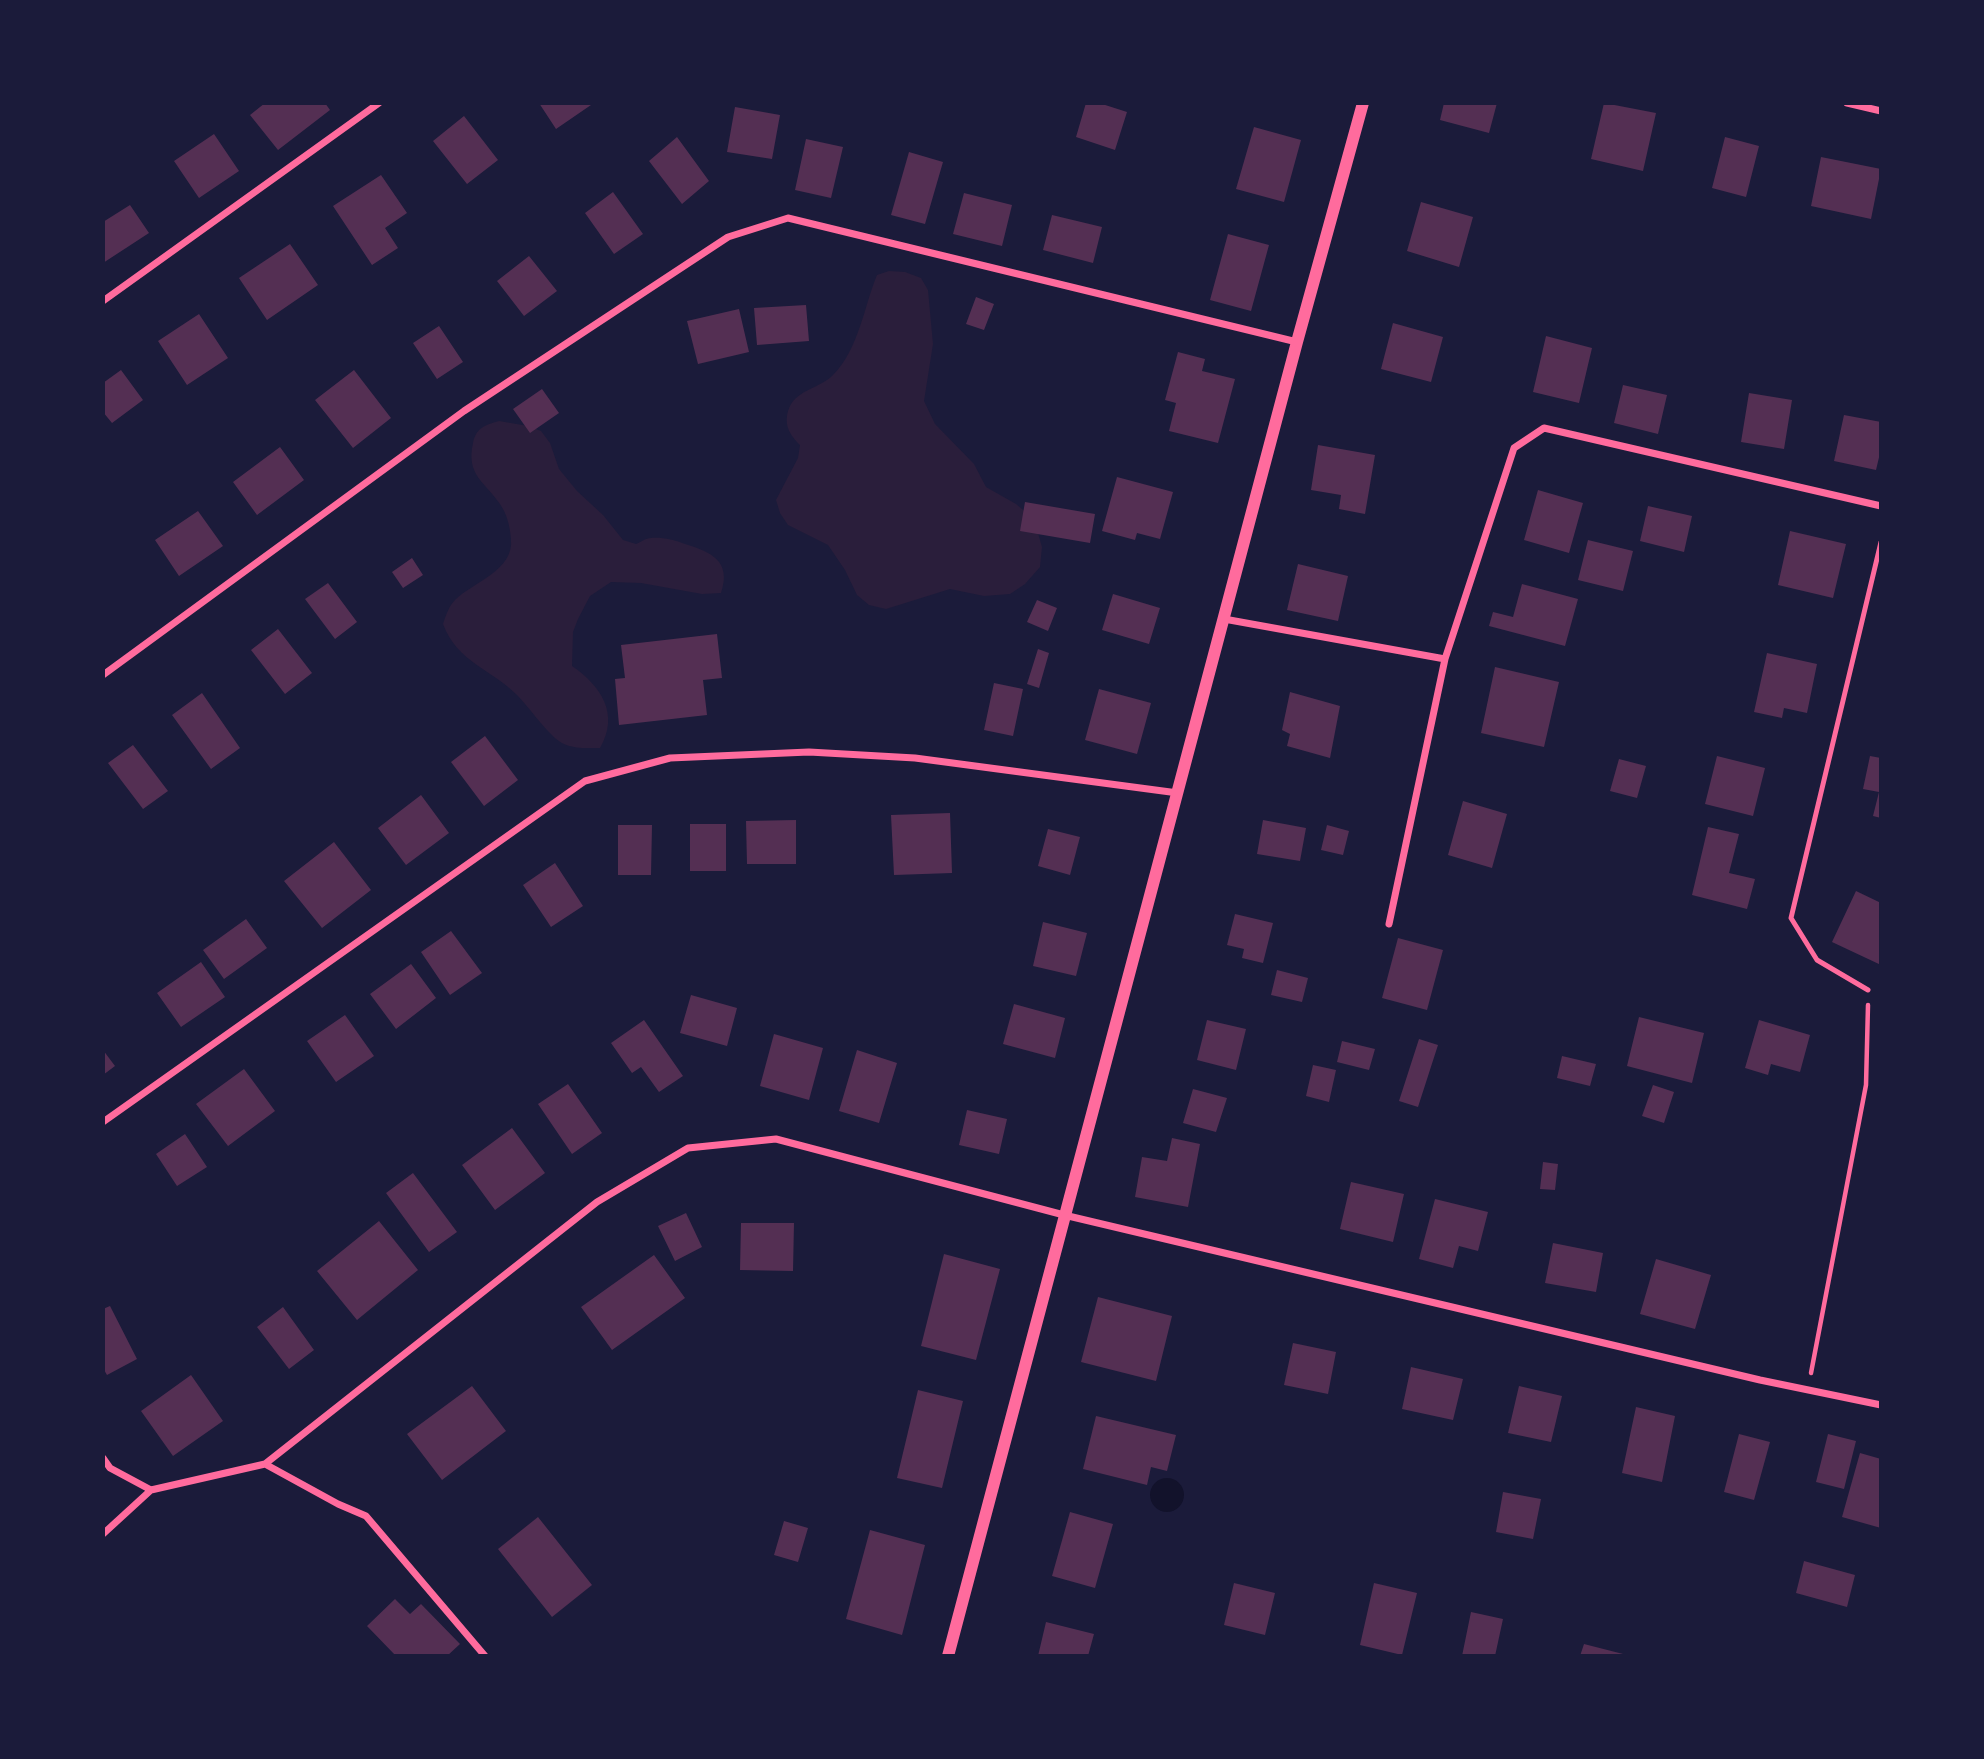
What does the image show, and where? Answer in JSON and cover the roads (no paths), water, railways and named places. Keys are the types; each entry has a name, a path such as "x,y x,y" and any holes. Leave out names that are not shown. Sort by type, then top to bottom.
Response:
{"street":[{"path":"103,301 379,103"},
{"path":"948,1656 1363,103"},
{"path":"1847,103 1881,111"},
{"path":"103,675 464,411 728,237 788,218 1297,342"},
{"path":"1389,923 1445,659 1514,447 1544,428 1881,506"},
{"path":"1224,620 1445,659"},
{"path":"103,1122 585,780 670,758 809,751 915,758 1178,793"},
{"path":"103,1534 151,1490 265,1464 597,1202 688,1148 776,1139 1064,1216 1881,1405"},
{"path":"103,1458 110,1468 151,1490"},
{"path":"265,1464 338,1504 366,1516 485,1656"}],"lane":[{"path":"1868,990 1817,960 1791,918 1881,542"}]}
